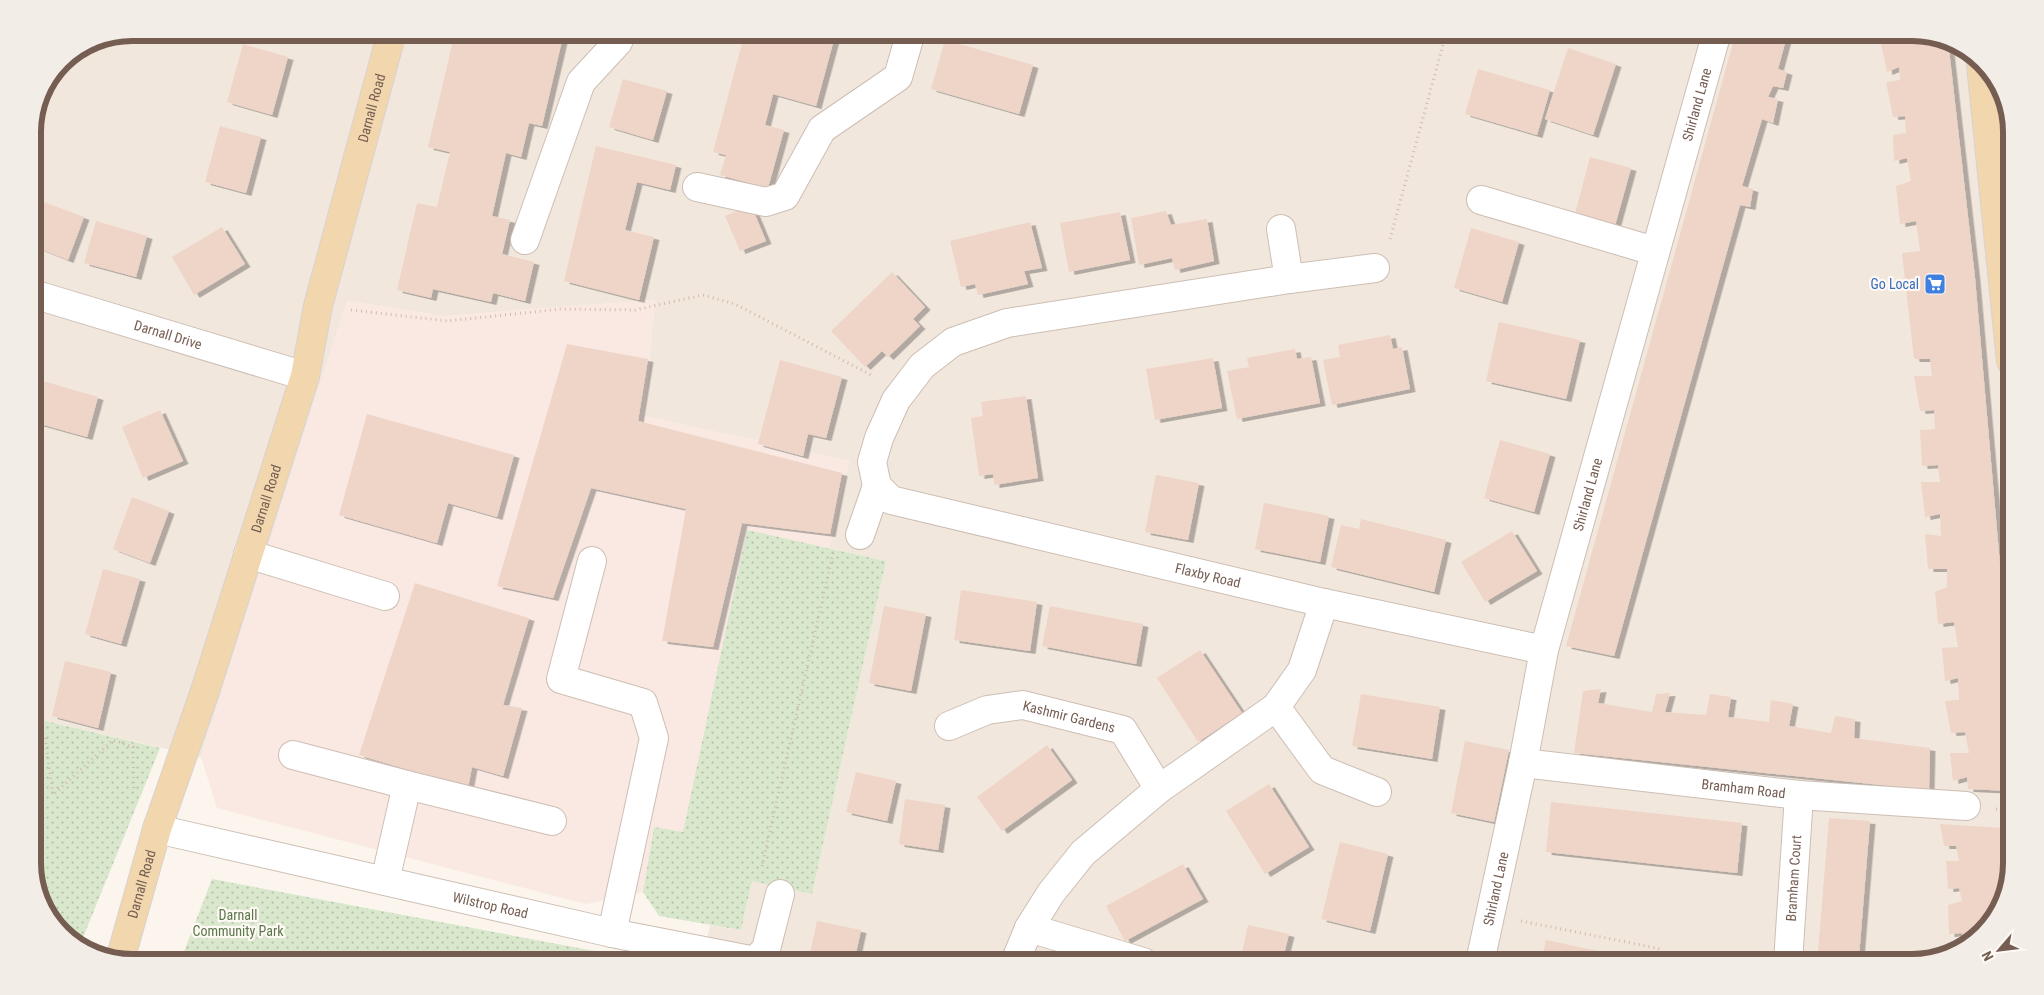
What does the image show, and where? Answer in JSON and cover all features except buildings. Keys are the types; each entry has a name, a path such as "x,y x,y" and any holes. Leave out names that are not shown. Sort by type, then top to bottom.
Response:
{"main road":[{"name":"Darnall Road","path":"122,953 157,829 205,691 305,376 318,306 390,41"},
{"path":"1982,75 2003,231"}],"street":[{"path":"524,240 581,82 618,41"},
{"path":"697,187 766,202 785,196 822,129 898,77 909,41"},
{"name":"Shirland Lane","path":"1482,954 1523,763 1544,650 1713,41"},
{"path":"1481,200 1654,251"},
{"path":"1281,229 1289,278"},
{"path":"860,535 877,486 872,462 879,438 896,400 922,366 953,342 1007,323 1289,278 1375,268"},
{"name":"Darnall Drive","path":"41,296 305,376"},
{"name":"Flaxby Road","path":"877,486 891,500 1324,603 1544,650"},
{"path":"248,554 385,596"},
{"path":"592,561 561,679 644,703 654,738 612,932"},
{"path":"1018,954 1029,928 1051,893 1083,854 1159,789 1276,707 1302,670 1324,603"},
{"name":"Kashmir Gardens","path":"949,726 987,710 1023,705 1123,730 1159,789"},
{"path":"1276,707 1322,770 1377,792"},
{"path":"293,755 552,821"},
{"name":"Bramham Road","path":"1523,763 1800,795 1966,806"},
{"path":"385,881 407,785"},
{"name":"Bramham Court","path":"1789,954 1800,795"},
{"name":"Wilstrop Road","path":"157,829 612,932 720,954"},
{"name":"Wilstrop Road","path":"761,954 766,949 780,894"},
{"path":"1029,928 1116,954"}],"path":[{"path":"1375,268 1386,252 1444,41"},
{"path":"318,306 448,321 561,308 635,310 704,295 735,304 903,391"},
{"path":"780,894 758,887 760,877 838,532 860,535"},
{"path":"41,739 45,737 53,795 113,740 132,747 134,800 157,829"},
{"path":"1490,915 1661,949 1661,954"}],"shaded area":[{"path":"127,41 1917,41 1941,46 1962,57 1980,72 1998,103 2003,127 2003,862 2000,886 1987,913 1978,925 1974,925 1972,931 1941,949 1917,954 704,954 710,925 741,930 752,880 812,894 886,561 829,548 849,461 644,416 655,300 443,316 347,301 201,757 41,720 41,127 48,98 53,87 64,72 87,53 103,46"},
{"path":"655,300 644,416 849,461 829,548 747,531 683,833 654,828 643,892 586,904 217,808 201,757 347,301 443,316"}],"green space":[{"path":"747,530 886,561 812,894 752,881 741,930 659,916 643,892 654,827 683,832"},
{"path":"41,720 160,748 83,938 72,931 57,913 46,892 43,880 41,868"},
{"name":"Darnall Community Park","path":"212,879 610,954 183,954"}],"place":[{"name":"Go Local","path":"1935,284"}]}
